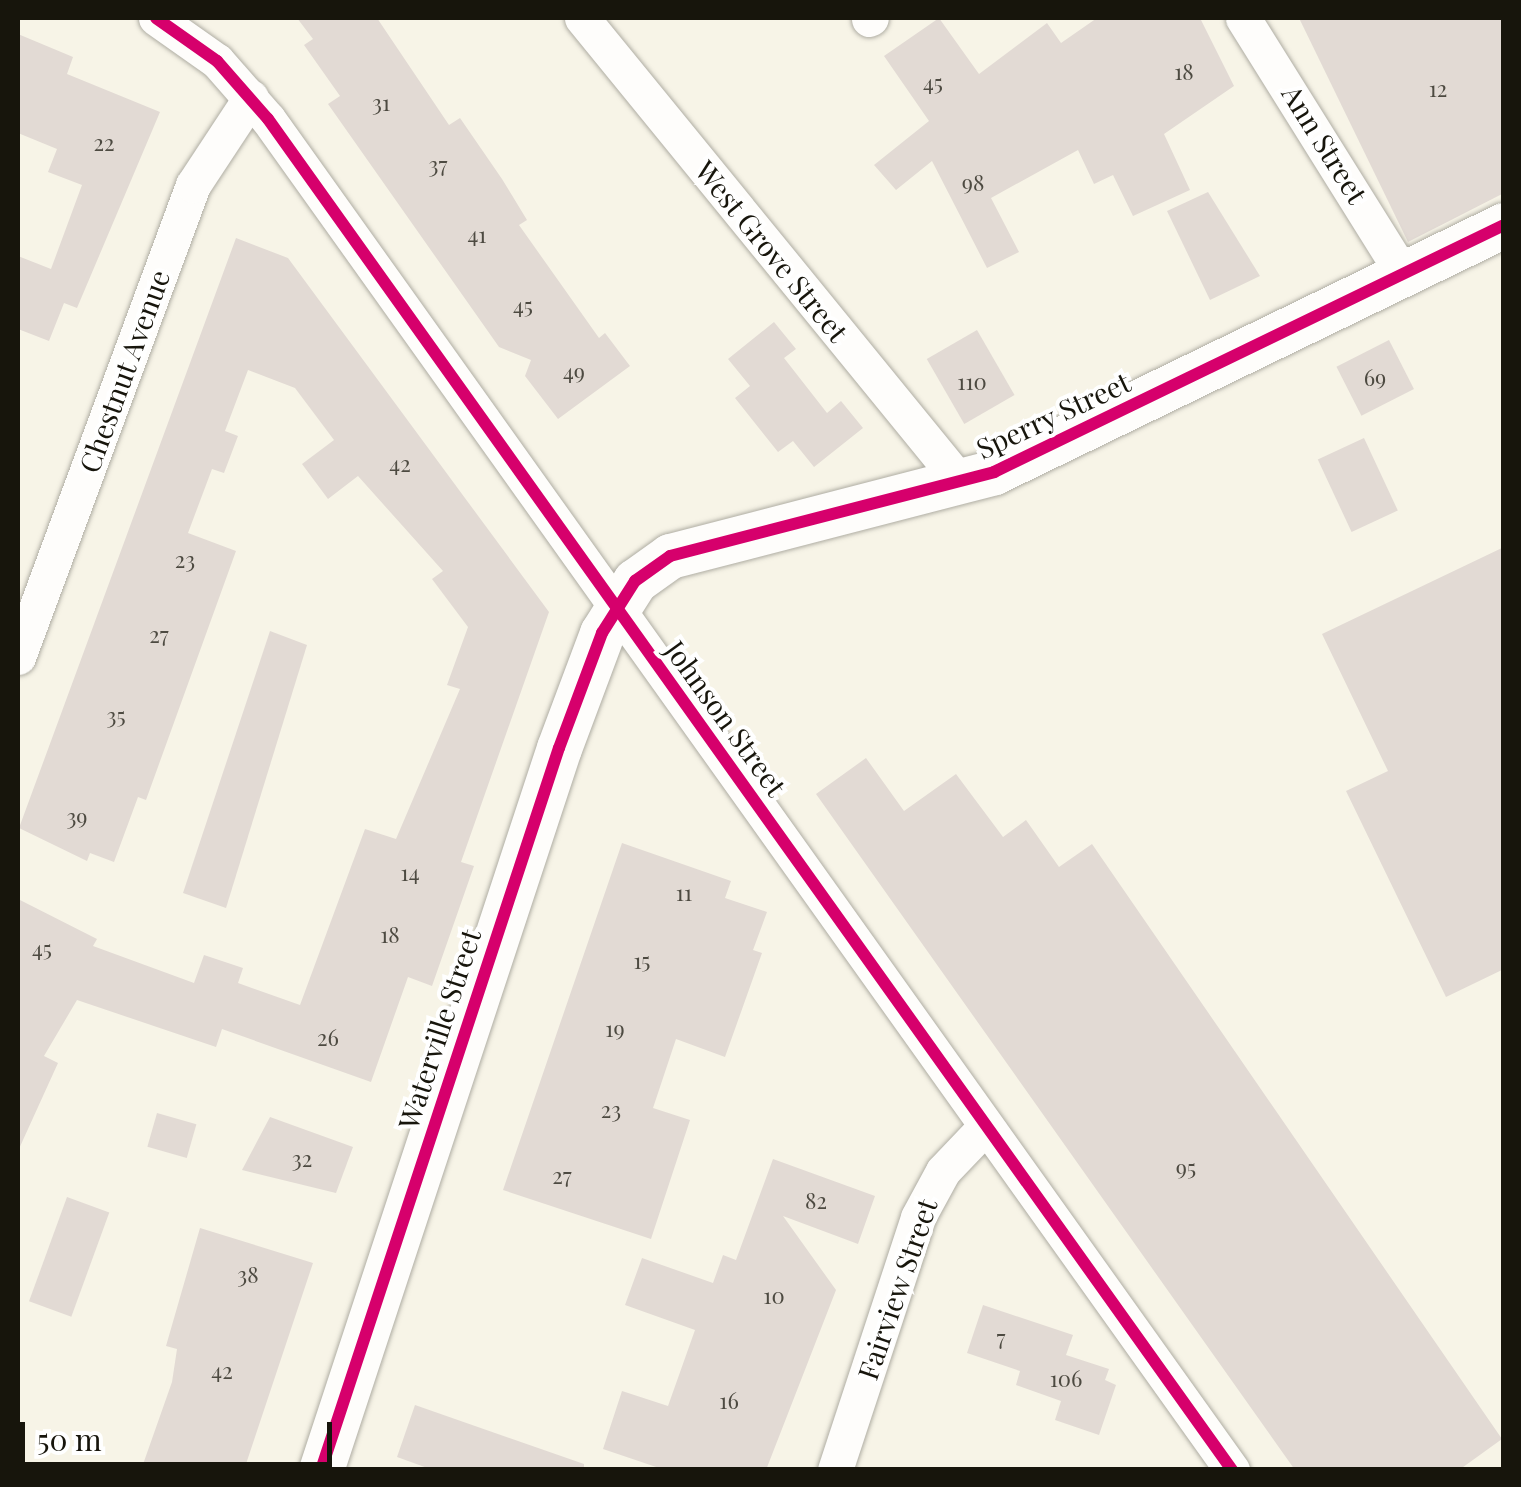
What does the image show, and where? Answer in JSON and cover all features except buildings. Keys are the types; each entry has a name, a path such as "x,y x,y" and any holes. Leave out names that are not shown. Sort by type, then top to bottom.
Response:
{"street":[{"name":"Johnson Street","path":"156,18 251,96 1232,1470"},
{"name":"West Grove Street","path":"582,18 962,484"},
{"name":"Ann Street","path":"1243,18 1403,274"},
{"name":"Chestnut Avenue","path":"18,657 193,185 251,96"},
{"name":"Sperry Street","path":"616,608 670,556 962,484 1504,225"},
{"name":"Waterville Street","path":"321,1470 559,748 616,608"},
{"name":"Fairview Street","path":"835,1470 918,1218 943,1171 986,1126"}],"cycle path":[{"path":"156,18 217,61 268,119 1232,1470"},
{"path":"321,1470 559,748 602,633 635,581 670,556 994,472 1504,225"}]}
